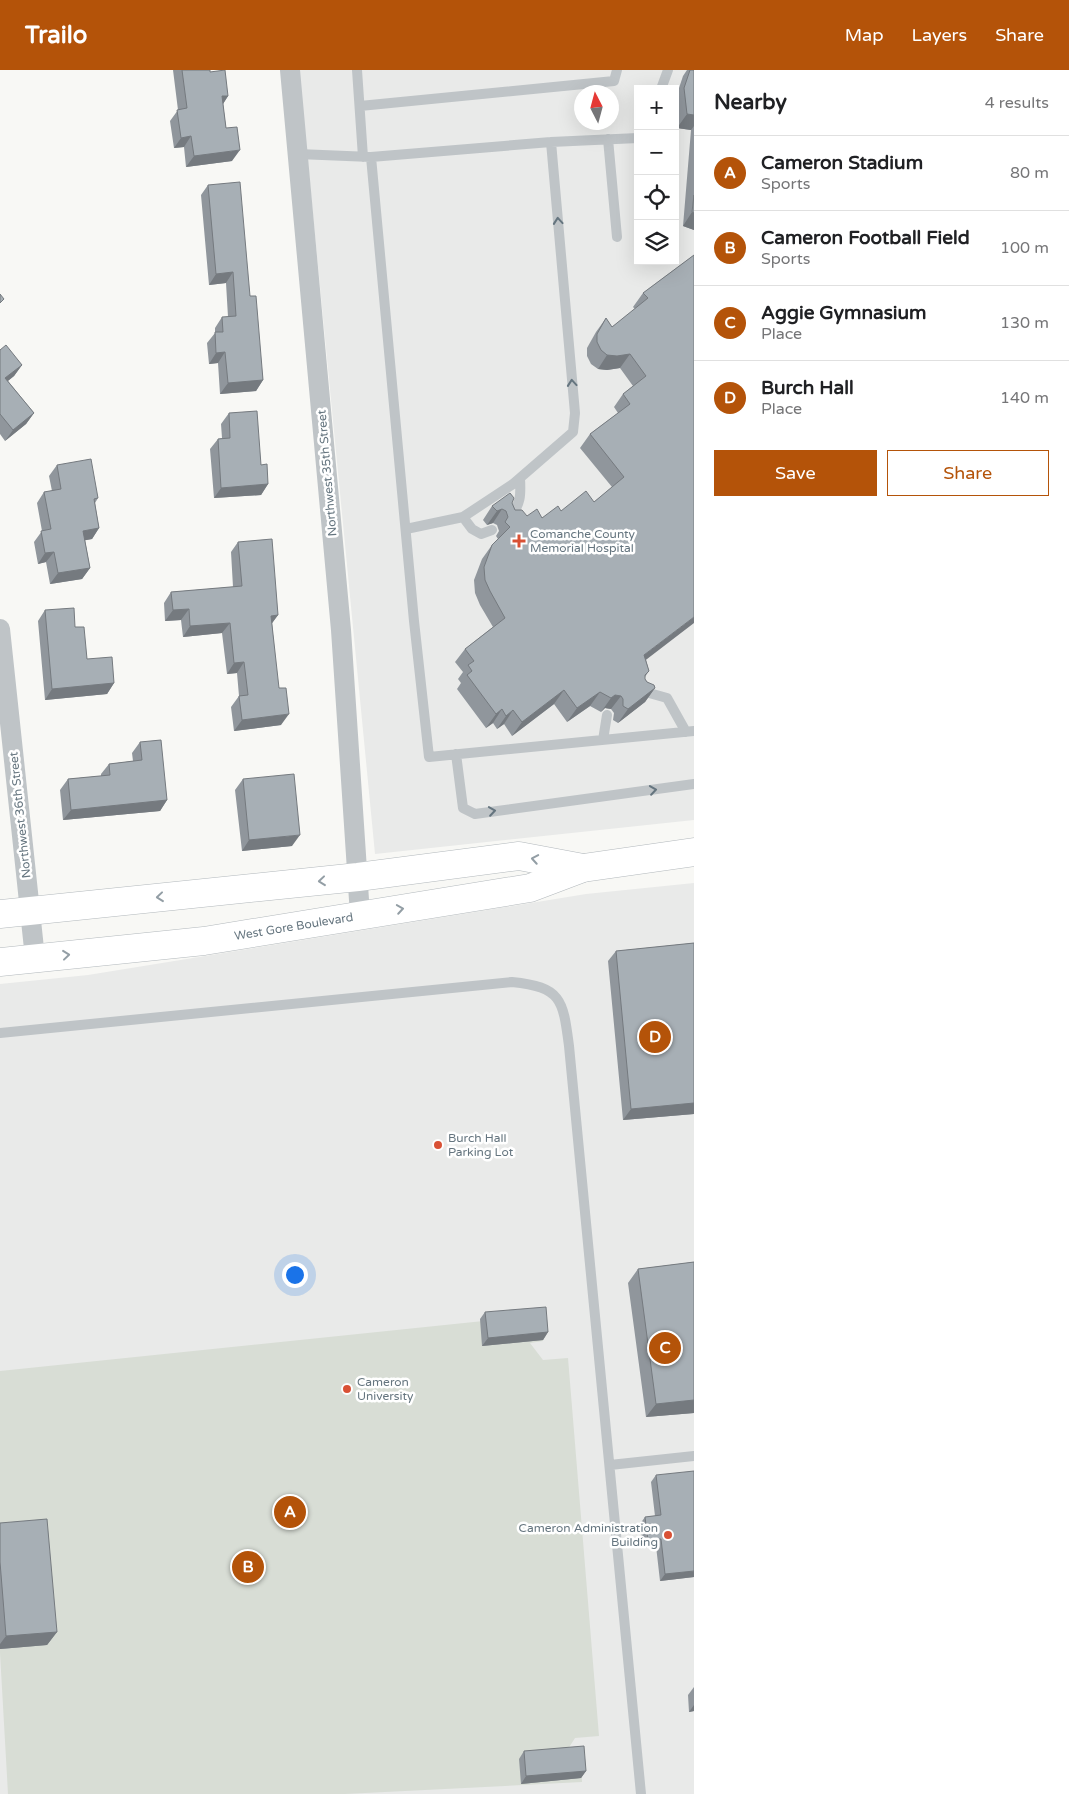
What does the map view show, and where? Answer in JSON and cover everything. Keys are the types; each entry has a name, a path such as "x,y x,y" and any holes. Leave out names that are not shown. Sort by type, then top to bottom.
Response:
{"main road":[{"name":"West Gore Boulevard","path":"0,962 204,941 530,888 583,868 694,852"},
{"name":"West Gore Boulevard","path":"0,914 358,877 519,856 583,868"}],"street":[{"name":"Northwest 35th Street","path":"290,70 341,630 360,915"},
{"name":"Northwest 36th Street","path":"0,630 35,958"}],"lane":[{"path":"357,70 429,756 690,731 667,698 642,691"},
{"path":"360,106 614,81 618,70"},
{"path":"662,85 668,70"},
{"path":"298,154 367,157 551,142 634,138"},
{"path":"608,139 617,237"},
{"path":"406,529 463,517 520,478 574,432 575,413 551,142"},
{"path":"509,518 517,509 520,494 520,478"},
{"path":"463,517 472,530 481,534 492,530"},
{"path":"603,740 607,716"},
{"path":"456,754 464,808 475,814 694,784"},
{"path":"0,1034 512,982 535,984 561,1002 569,1046 641,1794"},
{"path":"610,1465 694,1456"}],"shaded area":[{"name":"Comanche County Memorial Hospital","path":"299,70 694,70 694,820 375,854"},
{"name":"Cameron University","path":"694,883 694,1794 0,1794 0,984 88,975 586,894"},
{"path":"541,1315 543,1341 530,1343 543,1360 568,1358 599,1736 575,1738 568,1749 581,1753 582,1782 345,1794 8,1794 0,1653 0,1371"}],"building":[{"path":"182,70 210,70 210,72 225,70 228,96 222,96 226,128 237,127 240,150 194,156 191,136 181,138 177,110 187,108"},
{"path":"690,70 694,70 694,115 687,114 684,88"},
{"path":"240,182 250,296 256,296 263,380 228,383 225,352 216,353 215,332 223,332 222,317 236,316 233,272 216,274 208,185"},
{"path":"694,195 694,213 692,212"},
{"name":"Comanche County Memorial Hospital","path":"694,255 694,617 644,655 649,671 645,675 645,679 654,685 655,688 628,709 623,706 621,696 615,695 611,698 600,692 577,708 564,690 522,722 513,710 506,716 502,709 496,714 467,675 472,671 468,665 474,661 465,649 505,618 485,580 484,567 492,545 510,527 505,522 508,517 506,511 502,509 497,511 492,506 510,493 514,498 512,503 515,510 522,510 527,516 537,509 542,518 558,506 561,511 586,491 594,502 624,477 590,434 630,404 623,394 646,376 630,354 607,355 601,350 597,342 597,334 606,318 612,327 648,298 643,293"},
{"path":"0,294 4,299 0,303"},
{"path":"6,345 22,365 5,378 34,413 13,430 0,414 0,350"},
{"path":"257,411 261,465 267,464 268,484 221,488 218,439 230,438 229,413"},
{"path":"91,459 98,498 94,499 99,528 83,531 90,568 58,573 54,552 45,553 41,531 51,529 44,492 61,489 57,465"},
{"path":"272,539 278,615 271,616 279,688 286,688 289,714 242,720 239,696 248,695 244,662 234,663 230,623 190,626 189,609 173,610 171,592 242,586 238,542"},
{"path":"74,608 75,627 84,627 87,659 112,657 114,683 52,689 45,610"},
{"path":"161,740 167,800 71,810 68,779 110,775 109,764 142,760 140,742"},
{"path":"294,774 300,835 249,840 243,779"},
{"path":"694,943 694,1103 631,1109 616,951"},
{"path":"694,1262 694,1400 656,1404 638,1269"},
{"path":"546,1307 548,1332 488,1338 485,1312"},
{"name":"Cameron Administration Building","path":"694,1471 694,1571 665,1574 661,1539 648,1540 645,1517 661,1515 656,1475"},
{"path":"47,1519 57,1632 6,1636 0,1562 0,1523"},
{"path":"584,1746 586,1771 526,1776 524,1751"}],"place":[{"name":"Comanche County Memorial Hospital","path":"519,541"},
{"name":"Burch Hall","path":"655,1037"},
{"name":"Burch Hall Parking Lot","path":"438,1145"},
{"name":"Aggie Gymnasium","path":"665,1348"},
{"name":"Cameron University","path":"347,1389"},
{"name":"Cameron Stadium","path":"290,1512"},
{"name":"Cameron Administration Building","path":"668,1535"},
{"name":"Cameron Football Field","path":"248,1567"}]}
